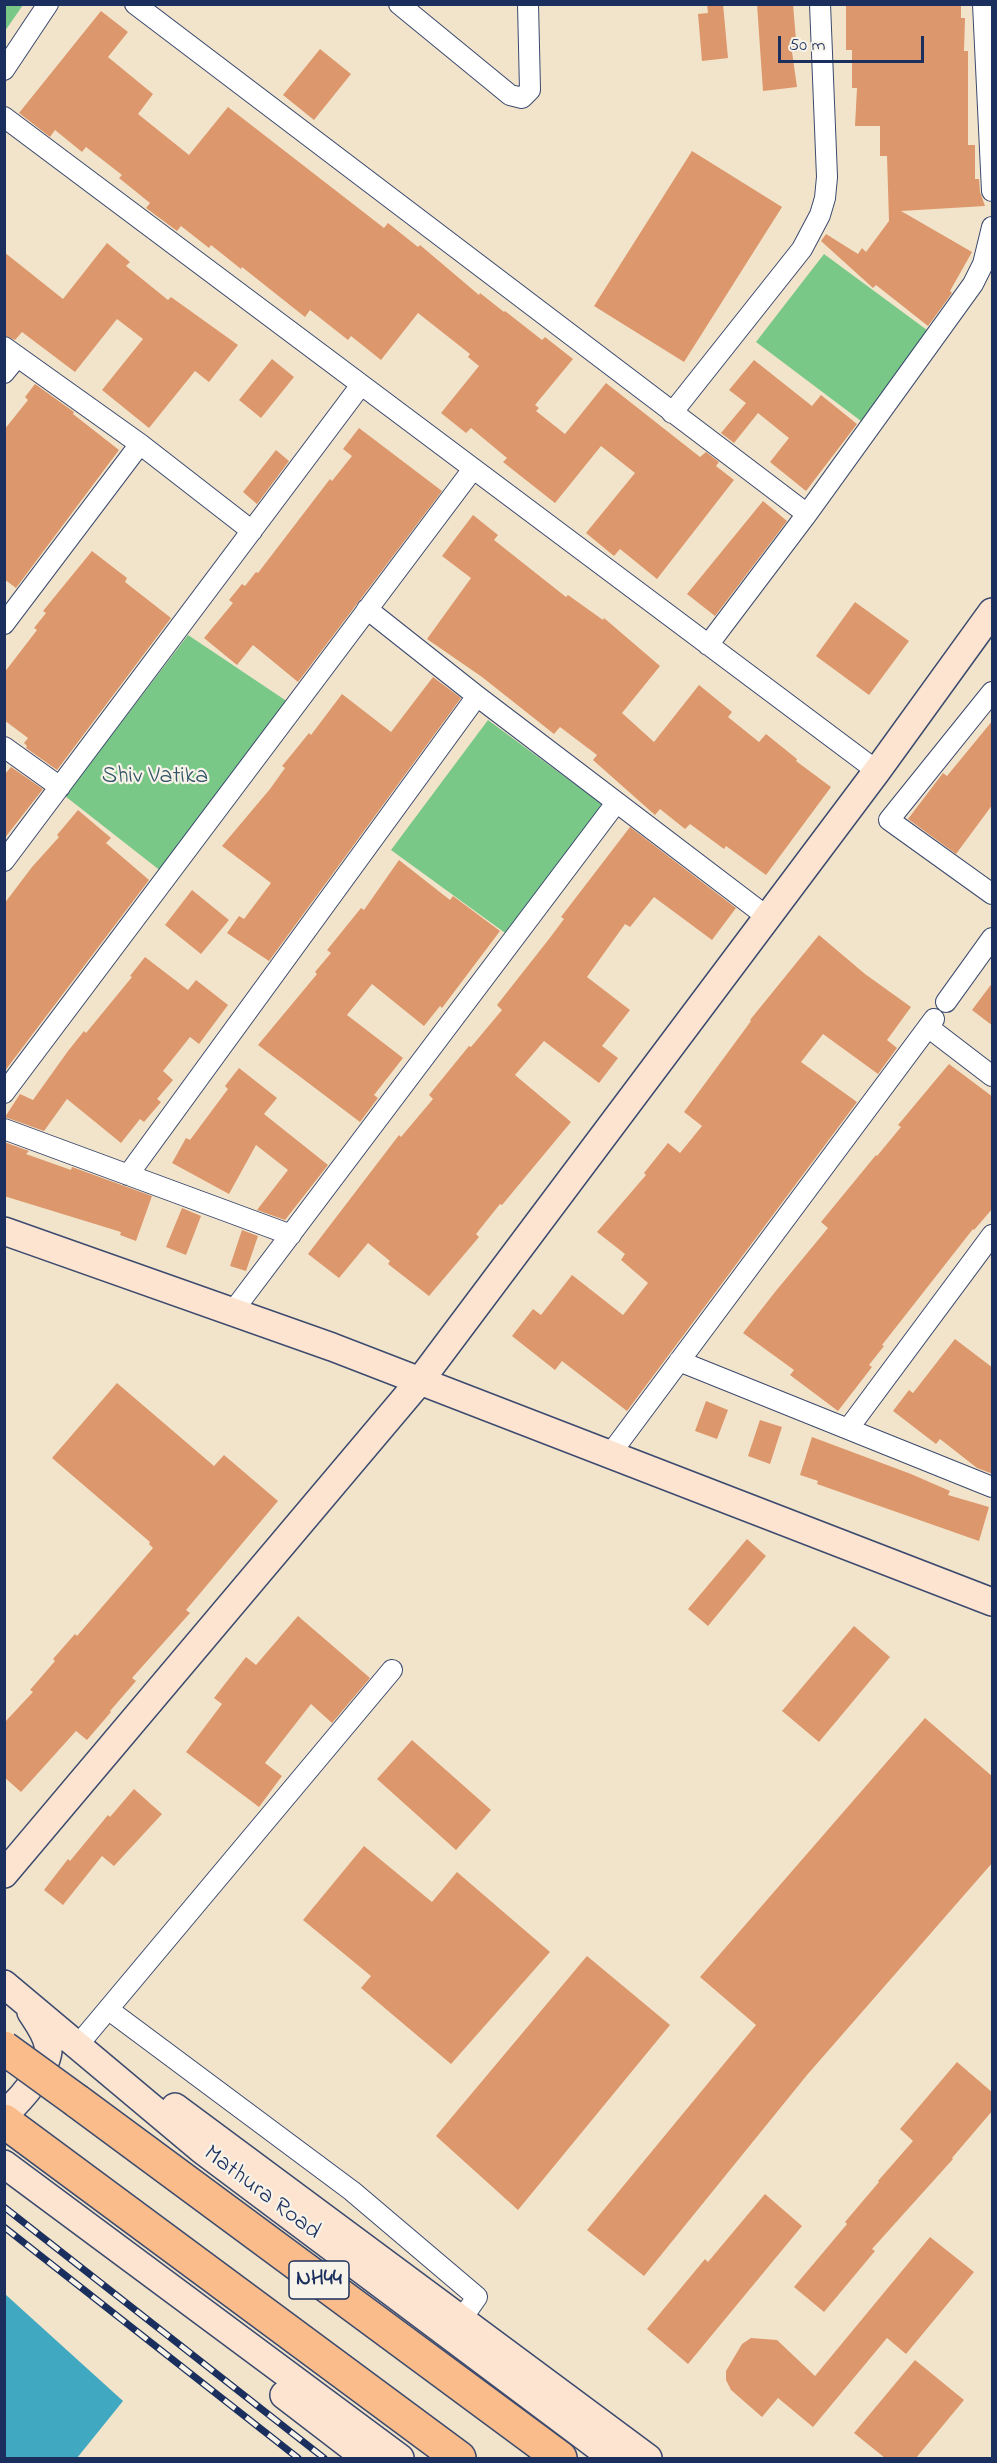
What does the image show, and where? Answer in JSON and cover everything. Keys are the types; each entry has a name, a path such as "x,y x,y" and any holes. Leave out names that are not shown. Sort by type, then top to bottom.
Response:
{"highway":[{"name":"Mathura Road","path":"4,2048 560,2458"},
{"name":"NH44","path":"4,2121 459,2458"}],"street":[{"path":"4,70 48,4"},
{"path":"135,4 807,514"},
{"path":"399,4 510,95 522,98 530,90 528,4"},
{"path":"672,413 802,249 812,234 820,214 825,198 827,177 819,4"},
{"path":"983,4 993,191"},
{"path":"4,117 877,771"},
{"path":"708,645 807,514 973,284 983,264 993,226"},
{"path":"4,373 11,352 140,444 252,531"},
{"path":"4,861 361,385"},
{"path":"4,624 140,444"},
{"path":"4,1093 473,469"},
{"path":"367,609 616,803 766,916"},
{"path":"4,1874 419,1382 766,916 877,771 993,612"},
{"path":"993,692 889,820 993,894"},
{"path":"128,1175 477,696"},
{"path":"4,747 60,788"},
{"path":"233,1311 616,803"},
{"path":"946,1002 993,938"},
{"path":"611,1454 931,1023 993,1076"},
{"path":"4,1129 291,1235"},
{"path":"4,1231 332,1347 993,1602"},
{"path":"848,1429 993,1235"},
{"path":"679,1361 993,1487"},
{"path":"78,2046 392,1670"},
{"path":"4,1973 12,1990 45,2034 49,2048 45,2064 25,2093 4,2115"},
{"name":"Mathura Road","path":"12,1990 202,2150 613,2458"},
{"path":"110,2010 352,2191 477,2297 461,2320"},
{"path":"129,2088 146,2087 217,2136 648,2458"},
{"path":"4,2164 400,2458"},
{"path":"4,2177 40,2210 366,2458"}],"green space":[{"path":"4,5 23,5 5,31"},
{"path":"824,254 931,333 865,424 756,342"},
{"name":"Shiv Vatika","path":"188,635 288,702 162,872 65,796"},
{"path":"488,720 603,805 508,935 391,850"}],"water":[{"path":"5,2294 123,2401 77,2458 5,2458"}],"building":[{"path":"707,4 723,4 728,58 702,61 698,14 708,13"},
{"path":"757,4 793,4 797,52 792,52 797,87 763,91"},
{"path":"846,4 961,4 961,18 965,18 964,51 968,51 968,145 975,145 975,179 979,179 980,192 985,206 901,211 972,252 950,291 952,293 928,326 876,285 873,288 821,241 826,234 858,254 862,248 866,252 889,221 887,156 880,156 880,126 855,126 857,88 852,88 852,50 846,50"},
{"path":"101,11 128,32 108,57 153,94 138,114 189,155 228,107 384,228 388,223 418,247 420,245 479,295 480,293 542,340 545,337 573,359 535,405 539,408 536,411 565,434 606,383 700,457 706,452 719,462 716,466 734,480 657,579 620,549 614,556 586,533 635,473 601,446 555,503 503,462 507,458 471,428 466,433 441,413 479,366 468,357 470,354 418,313 381,360 351,336 348,340 310,310 305,317 242,267 241,269 211,245 209,248 181,226 177,231 146,208 150,203 119,178 122,175 86,147 82,152 55,130 50,137 19,113"},
{"path":"320,49 351,74 314,120 283,95"},
{"path":"692,151 782,207 684,362 594,306"},
{"path":"107,243 130,262 126,266 168,300 171,297 238,345 209,382 195,371 149,428 102,390 143,339 117,319 75,372 22,332 15,340 4,335 4,252 63,299"},
{"path":"272,359 294,377 261,418 239,400"},
{"path":"754,360 812,406 821,395 857,424 806,491 770,462 789,438 758,413 734,443 721,433 746,403 729,390"},
{"path":"35,384 74,412 73,414 119,450 16,588 4,579 4,430 28,400 25,397"},
{"path":"359,428 442,491 298,682 253,645 237,665 204,638 233,603 229,600 242,584 245,586 256,572 258,573 330,479 332,481 352,456 343,449"},
{"path":"276,450 289,461 257,504 243,492"},
{"path":"763,501 787,521 715,616 687,594"},
{"path":"473,515 498,535 494,540 566,597 568,595 603,620 604,618 660,666 622,713 654,742 699,685 732,712 728,717 759,742 766,734 797,759 796,761 831,787 766,875 726,846 724,849 690,824 685,829 660,809 655,815 593,760 597,755 560,727 554,734 482,677 427,639 471,578 442,556"},
{"path":"92,551 127,578 125,582 171,618 57,770 26,748 24,743 28,738 4,720 4,673 37,630 34,628 46,613 43,611"},
{"path":"855,602 909,641 869,695 816,656"},
{"path":"433,677 461,698 269,961 227,933 239,916 244,919 271,883 222,846 270,789 285,768 282,766 309,733 311,735 342,694 391,732"},
{"path":"993,720 993,804 956,854 908,819 943,773 947,776"},
{"path":"11,767 43,789 4,839 4,775"},
{"path":"78,810 111,838 106,843 149,880 4,1072 4,904"},
{"path":"630,827 736,908 712,940 654,897 630,927 625,924 587,977 630,1010 602,1046 618,1058 599,1083 544,1041 515,1075 571,1122 502,1205 500,1204 476,1234 479,1237 429,1296 388,1264 390,1261 368,1243 339,1278 308,1254 399,1135 401,1137 433,1099 429,1095 502,1010 497,1005 564,919 561,917"},
{"path":"399,860 450,900 453,896 500,931 442,1008 440,1006 424,1026 372,984 347,1015 403,1058 374,1095 378,1098 360,1122 258,1045 317,974 315,972 331,953 327,950 361,908 364,910"},
{"path":"192,890 229,920 201,954 165,925"},
{"path":"819,935 865,974 911,1007 887,1040 897,1048 878,1074 823,1034 801,1062 857,1102 627,1411 562,1361 555,1370 512,1336 533,1309 541,1315 572,1275 623,1315 648,1283 621,1260 625,1254 597,1232 646,1175 644,1173 668,1143 680,1153 702,1126 684,1112 750,1020"},
{"path":"145,957 188,990 196,980 228,1005 199,1044 190,1037 163,1071 173,1080 157,1099 161,1102 144,1122 140,1119 121,1143 67,1099 44,1131 5,1117 20,1094 33,1100 68,1051 84,1031 86,1033 132,977 130,976"},
{"path":"993,982 993,1026 972,1010"},
{"path":"949,1064 993,1097 993,1208 973,1229 882,1345 884,1346 869,1365 872,1367 838,1411 790,1375 794,1370 743,1333 828,1228 821,1222 901,1127 898,1125"},
{"path":"239,1068 277,1098 264,1114 328,1165 285,1220 257,1210 288,1170 256,1145 229,1194 172,1163 186,1138 190,1140 228,1089 225,1086"},
{"path":"4,1142 29,1151 26,1154 71,1170 72,1167 152,1196 136,1241 120,1235 121,1232 4,1196"},
{"path":"182,1208 201,1216 186,1255 166,1247"},
{"path":"242,1230 258,1236 246,1271 230,1266"},
{"path":"955,1339 993,1368 993,1474 977,1468 940,1439 936,1444 893,1411 909,1390 913,1393"},
{"path":"117,1383 214,1466 224,1455 278,1501 186,1610 190,1613 132,1678 136,1681 87,1740 76,1731 21,1792 4,1777 4,1723 33,1692 30,1690 55,1661 53,1659 75,1634 77,1636 153,1548 150,1542 52,1458"},
{"path":"706,1401 728,1410 717,1439 695,1431"},
{"path":"760,1420 782,1427 770,1464 748,1456"},
{"path":"812,1437 911,1474 950,1491 948,1495 989,1507 979,1541 817,1484 818,1481 800,1475"},
{"path":"747,1539 766,1556 708,1626 688,1609"},
{"path":"298,1616 370,1678 332,1723 311,1704 265,1763 282,1776 259,1807 186,1752 222,1704 214,1698 246,1657 256,1665"},
{"path":"854,1626 890,1657 819,1742 782,1711"},
{"path":"925,1718 993,1777 993,1862 807,2075 644,2276 587,2230 756,2025 700,1977"},
{"path":"412,1740 491,1810 456,1850 377,1779"},
{"path":"134,1789 162,1814 114,1866 102,1856 63,1905 44,1890 68,1859 70,1861 108,1815 110,1817"},
{"path":"364,1846 432,1902 457,1872 550,1952 451,2064 361,1988 371,1976 303,1920"},
{"path":"587,1956 670,2025 518,2210 436,2136"},
{"path":"957,2062 993,2093 993,2110 953,2159 872,2249 875,2251 824,2312 794,2287 847,2224 845,2222 878,2181 913,2141 900,2129"},
{"path":"765,2194 802,2226 688,2364 647,2329 705,2259 708,2262"},
{"path":"930,2237 974,2272 906,2354 887,2338 813,2427 778,2398 762,2417 731,2390 726,2380 726,2371 742,2344 751,2338 777,2340 815,2376"},
{"path":"915,2360 964,2400 916,2458 885,2458 854,2433"}],"railway":[{"path":"4,2207 324,2458"},
{"path":"4,2227 298,2458"}]}
